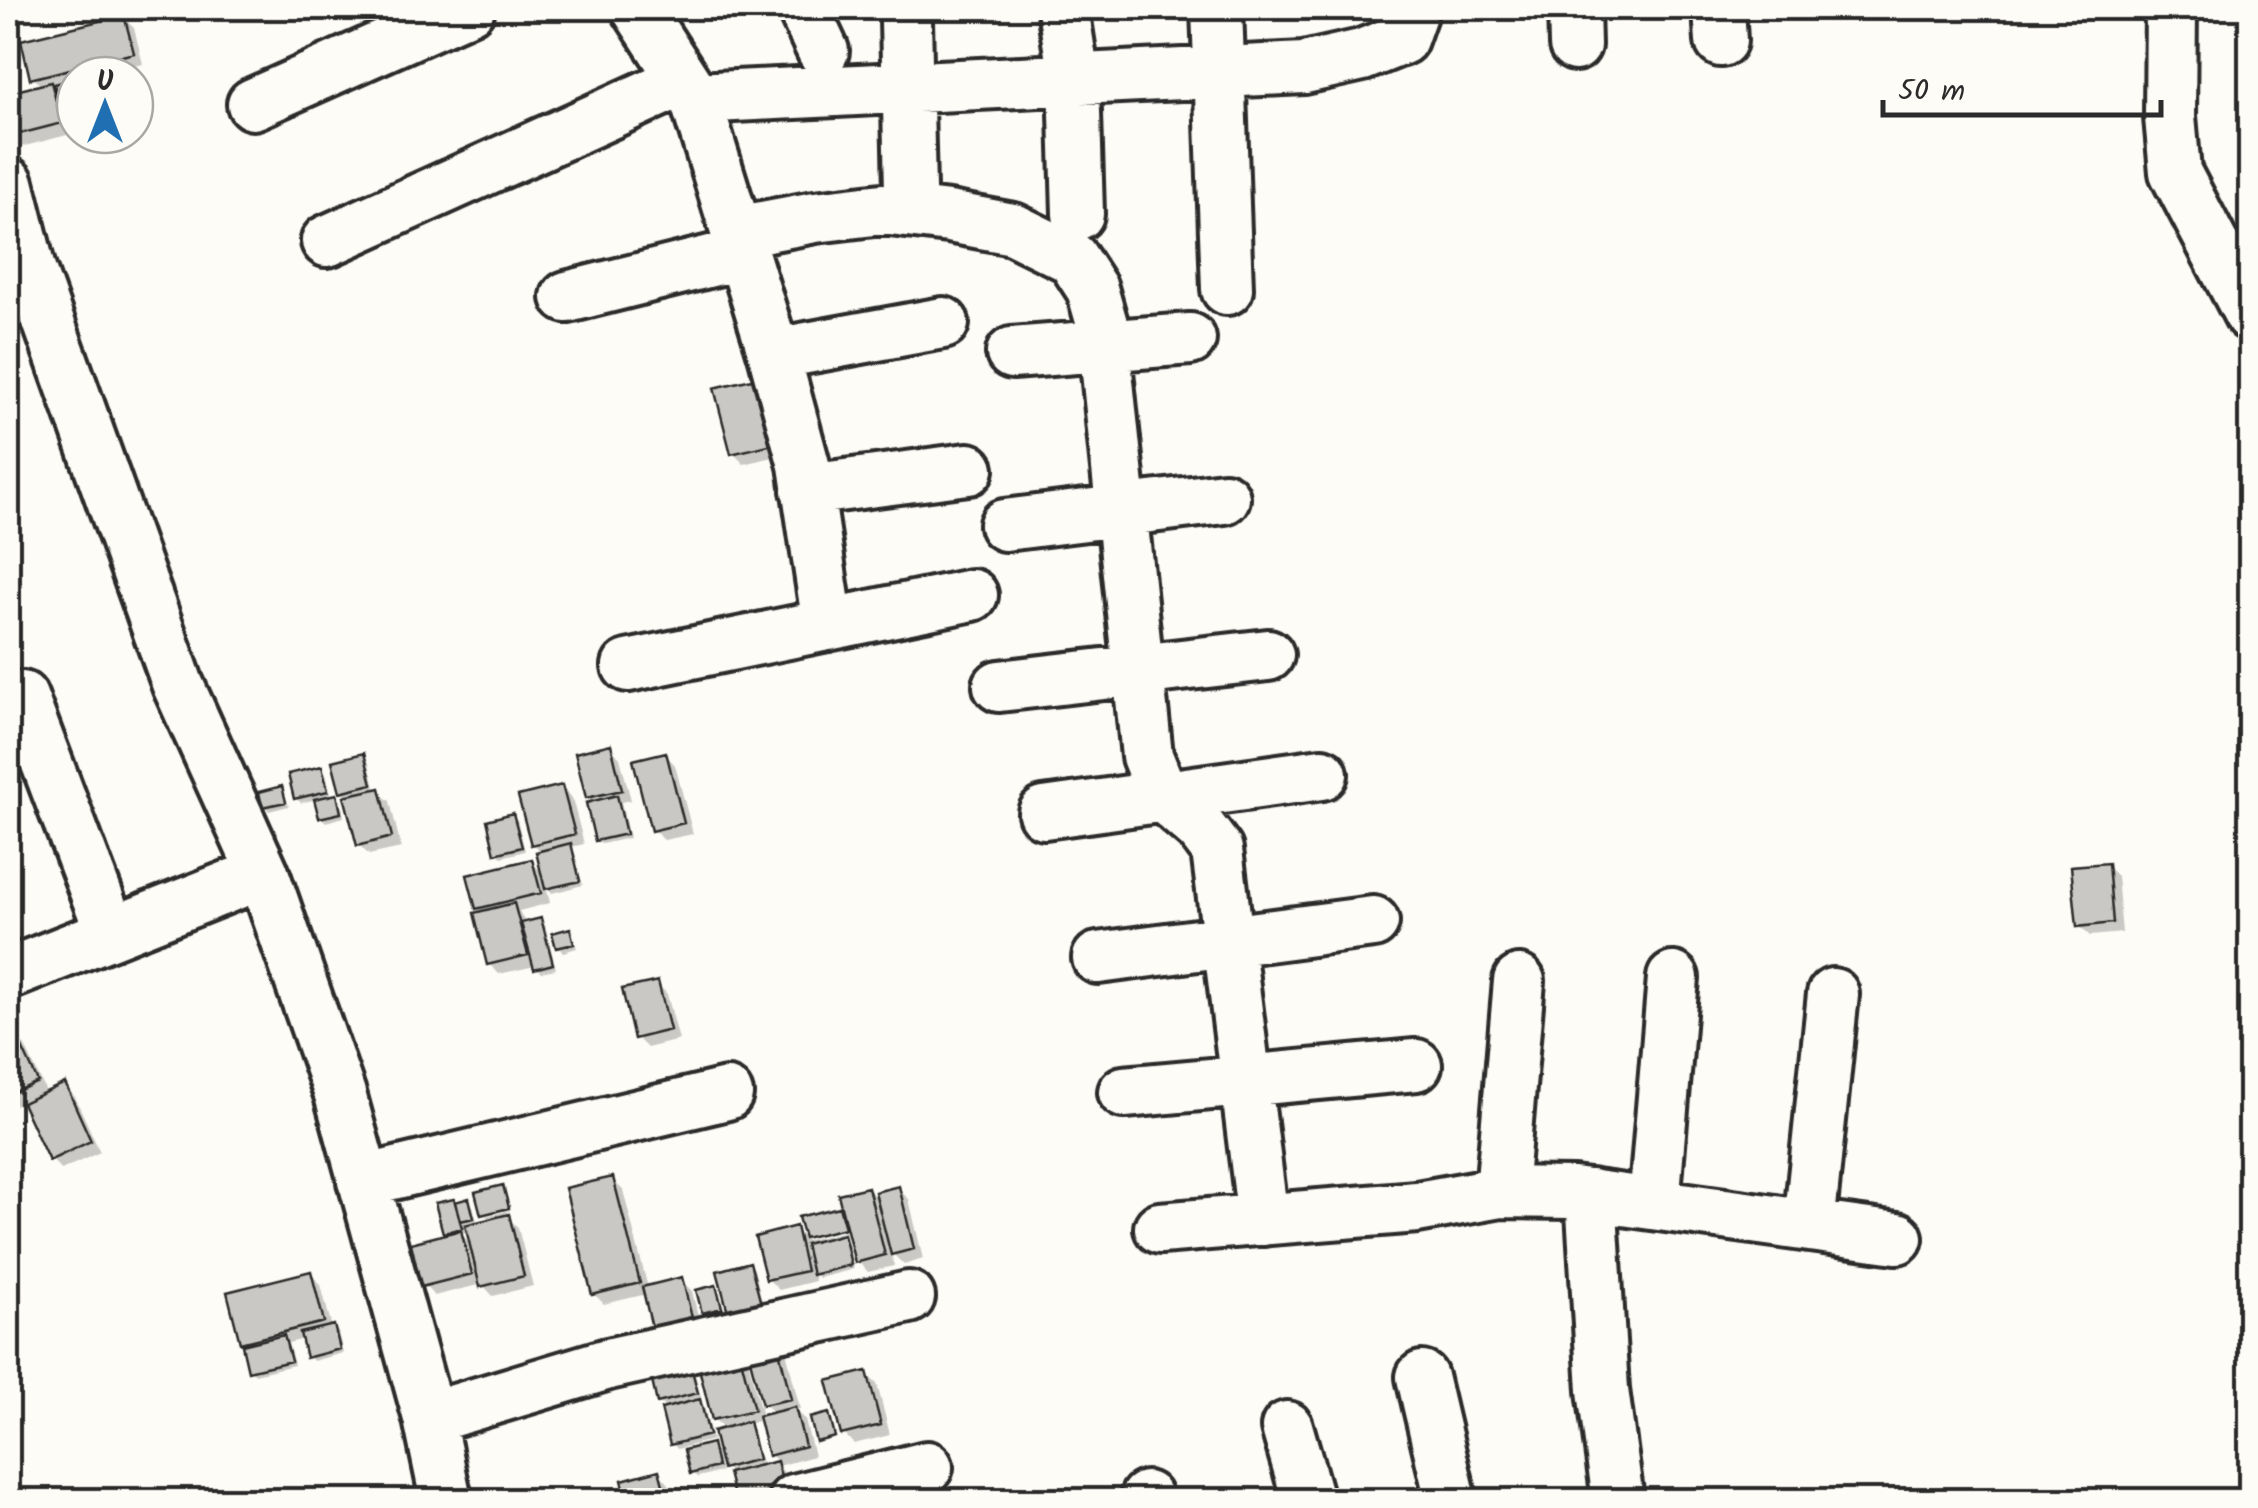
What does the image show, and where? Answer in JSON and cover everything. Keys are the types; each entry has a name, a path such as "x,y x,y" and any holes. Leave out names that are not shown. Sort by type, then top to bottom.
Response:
{"street":[{"path":"253,104 468,8"},
{"path":"637,8 689,89 740,242 774,354 807,490 828,625"},
{"path":"1063,8 1074,79 1078,214"},
{"path":"1216,8 1227,289"},
{"path":"326,241 689,89 909,87 1304,68 1362,55 1402,39 1413,8"},
{"path":"2171,8 2170,117 2175,172 2250,315"},
{"path":"906,20 910,190"},
{"path":"8,184 30,270 178,685 263,874 340,1094 428,1418 446,1500"},
{"path":"566,298 814,216 882,209 949,216 1013,230 1072,258 1092,290 1104,347 1147,756 1163,796 1217,850 1263,1220"},
{"path":"774,354 943,323"},
{"path":"1012,353 1190,339"},
{"path":"807,490 968,469"},
{"path":"1005,525 1224,498"},
{"path":"628,666 972,595"},
{"path":"999,686 1268,655"},
{"path":"22,697 111,933"},
{"path":"1044,813 1322,774"},
{"path":"8,974 263,874"},
{"path":"1098,958 1374,922"},
{"path":"1654,1204 1673,978"},
{"path":"1501,1192 1520,981"},
{"path":"1809,1226 1833,994"},
{"path":"1124,1092 1416,1065"},
{"path":"363,1180 727,1094"},
{"path":"1160,1228 1417,1207 1501,1192 1591,1195 1898,1238"},
{"path":"1591,1195 1603,1390 1618,1500"},
{"path":"428,1418 608,1364 909,1297"},
{"path":"1422,1377 1451,1500"},
{"path":"1287,1427 1308,1500"},
{"path":"794,1500 927,1467"}],"building":[{"path":"124,15 134,53 55,55 55,73 30,79 21,40"},
{"path":"51,82 55,125 8,137 8,93"},
{"path":"760,377 777,443 731,454 714,388"},
{"path":"611,744 622,790 586,798 575,753"},
{"path":"666,752 684,823 651,831 633,760"},
{"path":"364,753 372,784 340,792 332,761"},
{"path":"322,766 328,791 294,799 288,774"},
{"path":"562,785 575,834 531,845 518,796"},
{"path":"282,786 286,802 262,807 259,792"},
{"path":"380,788 392,837 357,846 344,796"},
{"path":"337,794 341,813 319,818 314,799"},
{"path":"617,795 626,834 595,841 586,803"},
{"path":"513,813 522,847 495,854 487,820"},
{"path":"571,843 580,881 545,889 536,852"},
{"path":"532,859 541,893 476,909 467,875"},
{"path":"2108,863 2113,923 2077,927 2071,866"},
{"path":"514,903 528,955 487,965 474,913"},
{"path":"541,918 553,964 534,969 521,923"},
{"path":"570,928 574,944 556,948 552,933"},
{"path":"658,981 670,1030 634,1039 622,989"},
{"path":"15,1032 38,1082 8,1095 8,1036"},
{"path":"65,1083 91,1141 49,1161 22,1103"},
{"path":"613,1177 640,1283 592,1295 565,1188"},
{"path":"503,1185 509,1208 481,1215 475,1192"},
{"path":"899,1186 914,1249 891,1255 875,1192"},
{"path":"868,1187 885,1255 855,1263 838,1194"},
{"path":"469,1198 474,1218 460,1221 455,1202"},
{"path":"454,1199 462,1228 443,1233 435,1203"},
{"path":"839,1207 845,1228 804,1238 798,1217"},
{"path":"509,1214 524,1276 480,1287 465,1225"},
{"path":"796,1226 806,1271 766,1280 755,1237"},
{"path":"461,1230 472,1274 421,1287 411,1243"},
{"path":"844,1234 851,1265 812,1275 805,1244"},
{"path":"750,1262 761,1304 728,1312 717,1271"},
{"path":"311,1271 324,1322 240,1343 227,1292"},
{"path":"682,1277 693,1322 653,1332 642,1287"},
{"path":"716,1285 722,1308 702,1313 696,1290"},
{"path":"334,1325 340,1349 306,1358 300,1333"},
{"path":"284,1335 291,1361 248,1371 242,1345"},
{"path":"777,1342 791,1399 762,1405 747,1348"},
{"path":"739,1350 754,1410 712,1420 697,1360"},
{"path":"690,1363 698,1393 657,1403 650,1372"},
{"path":"867,1371 881,1425 841,1435 827,1381"},
{"path":"700,1399 709,1435 670,1445 661,1409"},
{"path":"795,1407 805,1446 768,1456 758,1416"},
{"path":"829,1413 835,1437 816,1442 810,1418"},
{"path":"749,1421 758,1459 722,1469 713,1431"},
{"path":"712,1443 717,1467 690,1474 684,1450"},
{"path":"777,1461 786,1497 735,1500 728,1473"},
{"path":"659,1470 667,1500 627,1500 622,1480"}]}
